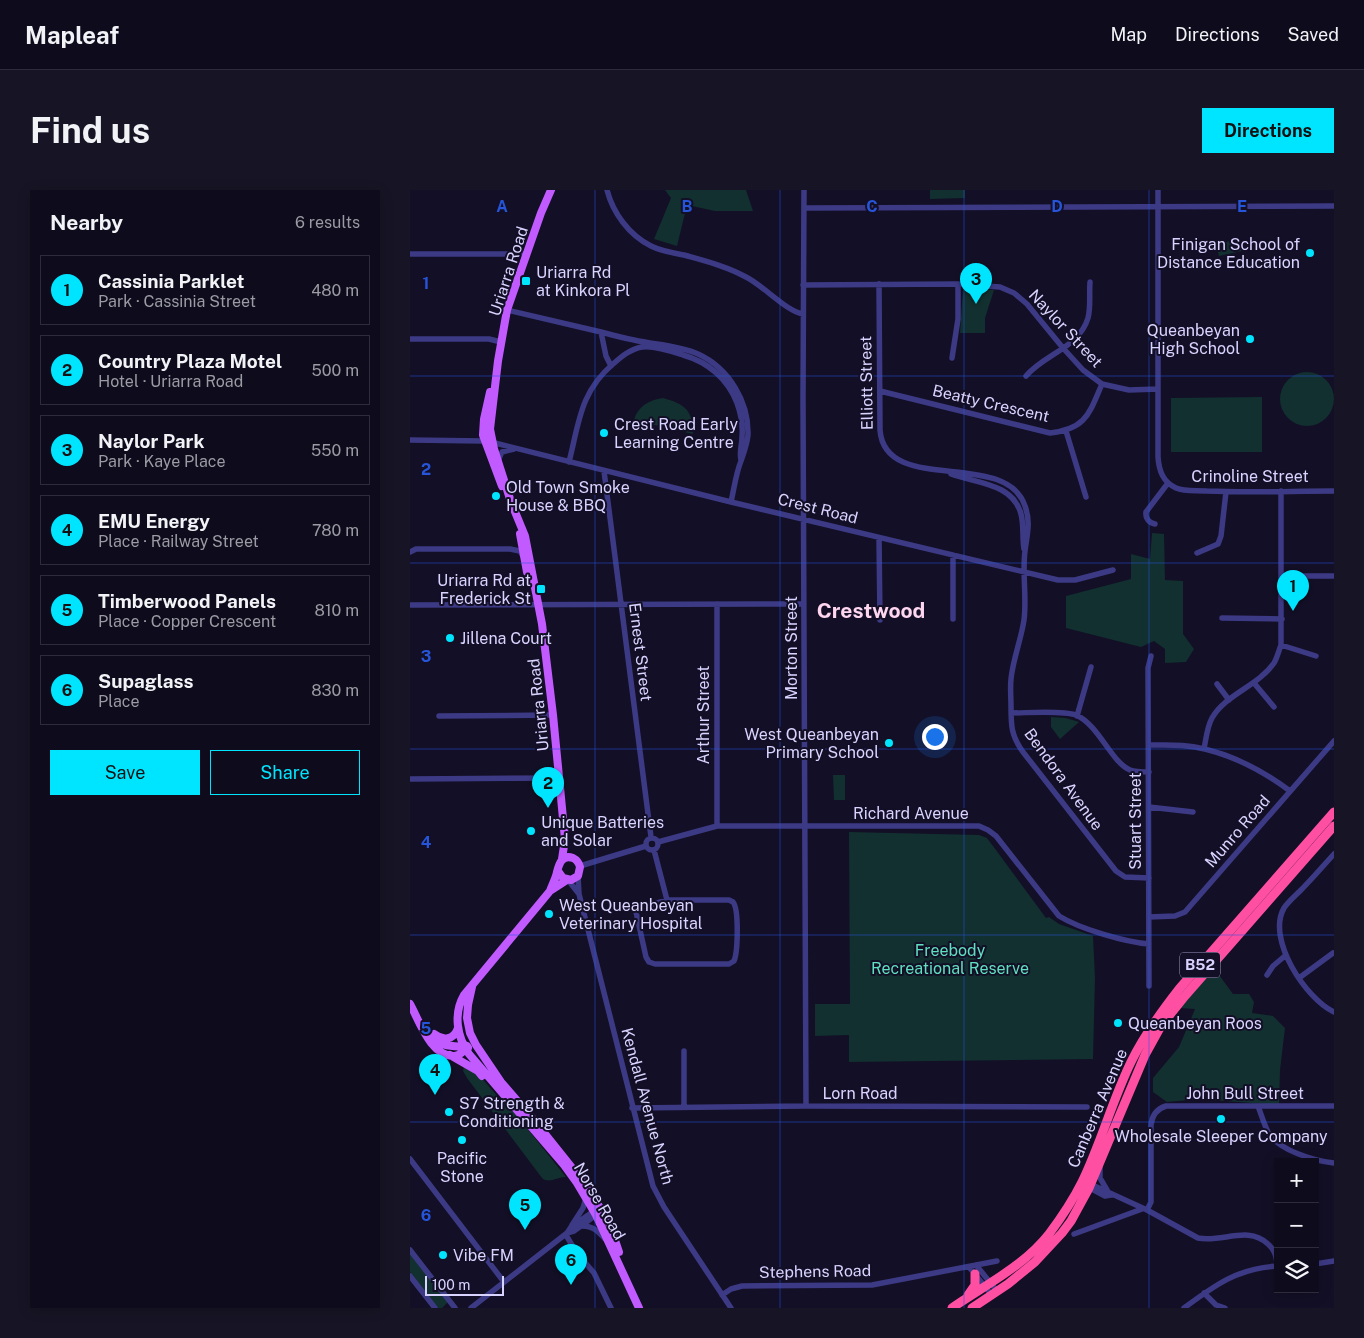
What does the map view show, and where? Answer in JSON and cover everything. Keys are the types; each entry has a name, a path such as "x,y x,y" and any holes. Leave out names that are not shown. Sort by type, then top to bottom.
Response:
{"highway":[{"name":"Canberra Avenue","path":"952,1308 991,1289 1035,1262 1058,1238 1071,1221 1130,1064 1141,1041 1179,989 1334,812"},
{"name":"Canberra Avenue","path":"1086,1184 1100,1164 1145,1055 1161,1026 1334,826"},
{"path":"961,1302 974,1288 974,1269"},
{"name":"Canberra Avenue","path":"972,1308 991,1289"}],"main road":[{"name":"Uriarra Road","path":"511,502 498,478 488,442 498,361 507,310 551,191"},
{"name":"Uriarra Road","path":"488,442 499,463 524,536 544,635 565,840 562,859"},
{"name":"Uriarra Road","path":"517,518 523,556 537,601"},
{"name":"Uriarra Road","path":"565,840 573,858"},
{"path":"476,979 550,891 578,876 580,866 573,858 566,857 558,864 558,871 550,891"},
{"path":"558,871 561,877 568,880"},
{"name":"Norse Road","path":"476,979 469,998 467,1018 471,1036 500,1082 581,1179 598,1211 639,1307"},
{"name":"Norse Road","path":"476,979 461,1001 458,1014 458,1028 465,1048 564,1165 586,1197 608,1220 630,1285"},
{"path":"415,1012 430,1042 438,1050 454,1056 460,1054 465,1048 468,1039 464,1018 469,998"},
{"path":"410,1004 430,1035 438,1043 465,1048 477,1053 500,1082"},
{"path":"422,1022 442,1039 452,1036 458,1028"},
{"path":"448,1054 478,1072 500,1096 511,1104"}],"street":[{"path":"607,190 612,205 621,220 646,244 664,251 716,264 740,273 760,285 790,310 804,314"},
{"name":"Morton Street","path":"804,190 806,1106"},
{"path":"1155,524 1151,524 1148,520 1146,512 1168,483 1162,475 1158,464 1158,190"},
{"path":"804,208 1334,206"},
{"path":"410,254 527,254"},
{"path":"1026,376 1034,366 1073,343 1084,330 1088,316 1090,282"},
{"name":"Elliott Street","path":"879,284 880,437 890,454 896,459 941,471 991,479 1006,484 1017,492 1025,505 1028,518 1024,572"},
{"path":"952,358 958,319 958,284"},
{"name":"Naylor Street","path":"804,285 958,284 1000,287 1014,293 1027,304 1062,348 1083,370 1102,384 1128,390 1158,389"},
{"path":"507,310 635,340 655,342 696,353 714,364 730,380 742,400 748,424 746,450 741,460"},
{"path":"601,332 610,366"},
{"path":"410,340 489,339 501,342"},
{"path":"635,340 646,347 676,352 706,365 722,378 735,398 741,418 742,437 741,460 731,502"},
{"path":"569,462 584,403 591,387 600,375 627,353 646,347"},
{"path":"600,375 604,362 604,349"},
{"name":"Beatty Crescent","path":"880,390 1050,433 1066,431 1079,425 1090,411 1102,384"},
{"path":"1066,431 1086,497"},
{"name":"Crest Road","path":"410,440 488,442 879,538 1064,581 1113,570"},
{"path":"499,463 498,458 502,452 516,449"},
{"name":"Ernest Street","path":"604,470 651,837"},
{"name":"Crinoline Street","path":"1168,483 1184,490 1226,492 1334,491"},
{"path":"1204,749 1212,719 1229,700 1254,682 1274,663 1281,645 1281,491"},
{"path":"1197,553 1218,544 1222,536 1226,492"},
{"path":"510,549 517,545 520,538"},
{"path":"879,538 880,620"},
{"path":"410,552 416,549 510,549 520,552 523,556"},
{"path":"953,555 953,619"},
{"name":"Bendora Avenue","path":"1024,572 1024,620 1010,680 1012,730 1018,744 1116,871 1125,876 1149,878"},
{"path":"1282,576 1334,576"},
{"path":"410,605 537,601 621,604 804,604"},
{"name":"Arthur Street","path":"717,604 717,826"},
{"path":"1222,618 1282,619"},
{"path":"1281,645 1316,656"},
{"name":"Stuart Street","path":"1149,986 1148,668 1151,656"},
{"path":"1078,716 1090,667"},
{"path":"1254,682 1274,707"},
{"path":"1217,684 1229,700"},
{"path":"1011,713 1056,713 1078,716 1095,730 1125,767 1134,771 1149,772"},
{"path":"439,716 553,716"},
{"name":"Munro Road","path":"1149,917 1175,916 1185,912 1334,741"},
{"path":"1149,745 1204,749 1242,763 1273,779 1290,791"},
{"path":"410,779 560,778"},
{"path":"1149,807 1193,812"},
{"name":"Richard Avenue","path":"658,842 717,826 982,827 999,840 1059,916 1074,924 1137,943 1149,944"},
{"path":"646,846 646,841 651,837 656,839 658,846 654,850"},
{"path":"646,846 650,850 654,850"},
{"path":"580,866 646,846"},
{"path":"654,850 667,900"},
{"path":"1334,854 1284,908 1279,926 1286,955 1299,978 1318,1002 1334,1012"},
{"name":"Kendall Avenue North","path":"578,876 579,894 649,1174 657,1196 731,1308"},
{"name":"Kendall Avenue North","path":"568,880 579,894"},
{"path":"667,900 729,900 733,902 736,911 736,953 734,961 729,964 655,964 649,962 646,957 636,912 641,908 667,900"},
{"path":"1299,978 1333,953"},
{"path":"1266,975 1286,955"},
{"path":"684,1051 684,1107"},
{"name":"Lorn Road","path":"632,1108 806,1106 1087,1107"},
{"name":"John Bull Street","path":"1145,1209 1151,1199 1151,1126 1156,1111 1166,1106 1334,1106"},
{"path":"1258,1106 1269,1134 1288,1150 1312,1160 1334,1163"},
{"path":"410,1159 504,1282"},
{"path":"1100,1164 1100,1178 1109,1192 1202,1238 1243,1234 1258,1237 1272,1248 1274,1252"},
{"path":"1086,1184 1105,1196 1109,1192"},
{"path":"470,1308 566,1234 583,1208 586,1197"},
{"path":"1074,1234 1145,1209"},
{"path":"566,1234 574,1231 598,1211"},
{"path":"571,1227 598,1211"},
{"path":"580,1226 590,1226 598,1231 615,1253"},
{"path":"566,1234 576,1252 593,1271 612,1308"},
{"path":"410,1250 455,1308"},
{"name":"Stephens Road","path":"722,1295 742,1286 872,1285 974,1269 997,1261"},
{"path":"1319,1263 1334,1261"},
{"path":"1184,1308 1224,1280 1239,1273 1260,1267 1274,1266"},
{"path":"974,1269 991,1289"},
{"path":"410,1276 435,1308"},
{"path":"1204,1293 1216,1305 1225,1308"}],"green space":[{"path":"665,190 746,190 753,211 715,211 687,205 677,246 654,239 671,198"},
{"path":"930,190 965,190 965,198 930,199"},
{"path":"1240,239 1242,251 1219,256 1216,244"},
{"path":"963,288 994,290 985,318 985,333 960,333"},
{"path":"1307,372 1317,374 1326,380 1332,389 1334,399 1332,409 1326,418 1317,424 1307,426 1297,424 1288,418 1282,409 1280,399 1282,389 1288,380 1297,374"},
{"path":"1262,397 1262,452 1171,452 1171,398"},
{"path":"663,398 677,403 686,409 693,426 693,434 634,420 641,407 653,400"},
{"path":"1152,533 1164,534 1165,580 1183,581 1183,634 1194,649 1186,662 1165,663 1165,649 1154,641 1141,647 1066,628 1066,596 1131,579 1131,554 1150,559"},
{"path":"1051,717 1066,718 1079,722 1060,739 1051,727"},
{"path":"833,775 845,775 845,800 834,800"},
{"name":"Freebody Recreational Reserve","path":"849,832 979,835 987,838 1046,918 1049,917 1059,924 1093,936 1095,978 1093,1059 849,1062 849,1035 815,1036 815,1004 850,1004"},
{"path":"1214,968 1233,994 1249,994 1254,1002 1252,1013 1273,1016 1285,1028 1280,1070 1279,1105 1199,1099 1167,1102 1153,1092 1153,1078 1179,1047 1195,1009 1180,1008"},
{"path":"464,1067 479,1075 499,1098 510,1107 566,1177 550,1180 542,1178 467,1078 463,1071"},
{"path":"410,1253 448,1302 442,1308 438,1308 410,1272"}],"place":[{"name":"Finigan School of Distance Education","path":"1310,253"},
{"name":"Uriarra Rd at Kinkora Pl","path":"526,281"},
{"name":"Naylor Park","path":"976,304"},
{"name":"Queanbeyan High School","path":"1250,339"},
{"name":"Crest Road Early Learning Centre","path":"604,433"},
{"name":"Old Town Smoke House & BBQ","path":"496,496"},
{"name":"Uriarra Rd at Frederick St","path":"541,589"},
{"name":"Cassinia Parklet","path":"1293,611"},
{"name":"Jillena Court","path":"450,638"},
{"name":"West Queanbeyan Primary School","path":"889,743"},
{"name":"Country Plaza Motel","path":"548,808"},
{"name":"Unique Batteries and Solar","path":"531,831"},
{"name":"West Queanbeyan Veterinary Hospital","path":"549,914"},
{"name":"Queanbeyan Roos","path":"1118,1023"},
{"name":"EMU Energy","path":"435,1095"},
{"name":"S7 Strength & Conditioning","path":"449,1112"},
{"name":"Wholesale Sleeper Company","path":"1221,1119"},
{"name":"Pacific Stone","path":"462,1140"},
{"name":"Timberwood Panels","path":"525,1230"},
{"name":"Vibe FM","path":"443,1255"},
{"name":"Supaglass","path":"571,1285"}],"district":[{"name":"Crestwood","path":"871,611"}]}
